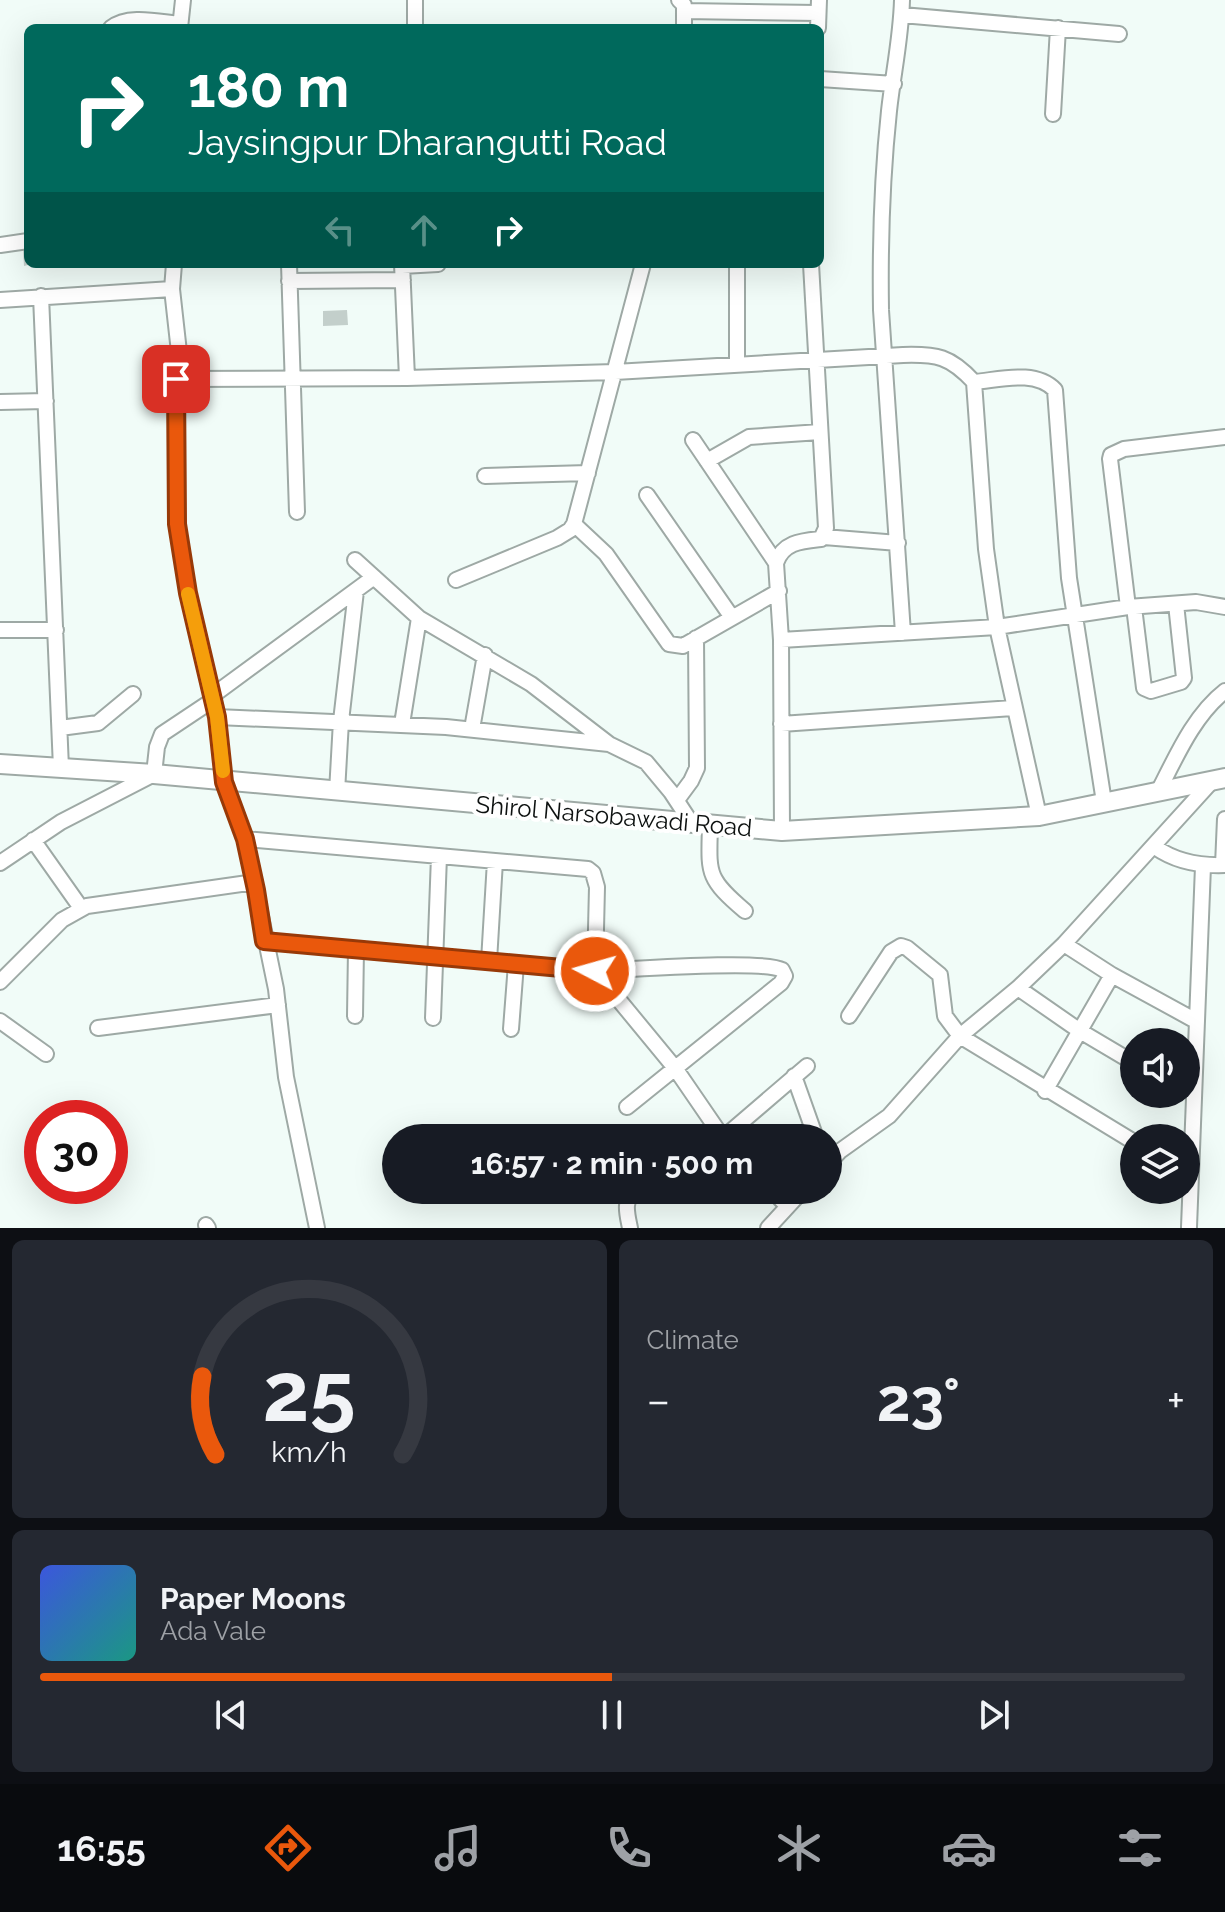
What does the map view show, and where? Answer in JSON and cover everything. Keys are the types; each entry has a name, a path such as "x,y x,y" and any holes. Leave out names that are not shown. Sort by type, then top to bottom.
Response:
{"main road":[{"name":"Shirol Narsobawadi Road","path":"5,768 154,774 782,831 1039,816 1219,779"}],"street":[{"path":"180,24 183,0"},
{"path":"415,0 415,24"},
{"path":"682,6 818,14"},
{"path":"903,633 881,310 882,196 902,7 1119,34"},
{"path":"116,24 131,20 164,24"},
{"path":"1053,114 1058,28"},
{"path":"824,79 894,84"},
{"path":"0,245 24,242"},
{"path":"174,268 172,289 179,352 176,379 177,524 188,593 217,717 224,782 245,839 255,882 278,1005 286,1077 317,1228"},
{"path":"289,268 297,512"},
{"path":"456,580 557,538 574,524 642,268"},
{"path":"737,268 737,365"},
{"path":"811,268 826,528 824,537"},
{"path":"289,281 402,270 407,378"},
{"path":"0,300 172,289"},
{"path":"41,296 61,768"},
{"path":"176,379 407,378 615,372 885,355 929,354 946,358 974,382 986,549 997,627 1039,816"},
{"path":"974,382 1039,379 1055,390 1062,520 1104,802"},
{"path":"0,402 46,401"},
{"path":"707,461 749,437 820,432"},
{"path":"1176,604 1184,678 1181,682 1151,691 1144,688 1111,455 1124,449 1225,437"},
{"path":"693,440 776,563"},
{"path":"485,476 588,473"},
{"path":"647,495 731,616"},
{"path":"574,524 606,554 669,644 678,647 779,591"},
{"path":"782,831 781,640 776,563 779,555 794,543 824,537 898,543"},
{"path":"355,560 419,618 531,684 609,744 646,762 690,821"},
{"path":"0,863 87,807 154,774 162,734 374,577"},
{"path":"337,792 341,721 356,591"},
{"path":"781,640 997,627 1131,607 1205,602 1225,607"},
{"path":"402,724 419,618"},
{"path":"0,630 56,630"},
{"path":"677,800 697,768 696,638"},
{"path":"472,729 485,655"},
{"path":"1158,792 1183,743 1212,703 1225,691"},
{"path":"60,728 98,723 133,694"},
{"path":"781,724 1013,708"},
{"path":"217,717 402,724 609,744"},
{"path":"842,1150 889,1116 960,1036 1018,988 1064,944 1219,779"},
{"path":"1155,847 1167,856 1203,866 1224,865 1225,819"},
{"path":"710,823 710,873 720,889 745,911"},
{"path":"245,839 588,869 593,873 597,887 595,971 675,1068 713,1124"},
{"path":"33,840 81,908"},
{"path":"433,1018 439,856"},
{"path":"489,961 495,861"},
{"path":"1195,1028 1203,866"},
{"path":"0,982 62,920 81,908 123,899 255,882"},
{"path":"264,941 595,971 729,966 774,966 782,970 785,976 781,983 627,1107"},
{"path":"1064,944 1112,975 1196,1021"},
{"path":"849,1016 891,952 901,946 907,948 937,971 942,981 945,1016 960,1036 1045,1091 1120,1134"},
{"path":"355,1016 356,949"},
{"path":"511,1029 516,964"},
{"path":"1045,1091 1112,975"},
{"path":"1018,988 1120,1055"},
{"path":"98,1028 278,1005"},
{"path":"0,1021 46,1054"},
{"path":"733,1124 807,1066"},
{"path":"794,1076 811,1124"},
{"path":"627,1204 630,1228"},
{"path":"1189,1204 1189,1227"},
{"path":"768,1228 787,1206"}],"building":[{"path":"347,310 348,325 323,326 323,311"}],"slow traffic":[{"path":"188,594 217,717 223,771"}],"route":[{"path":"176,379 177,524 188,593 217,717 224,782 245,839 264,941 595,971"}]}
